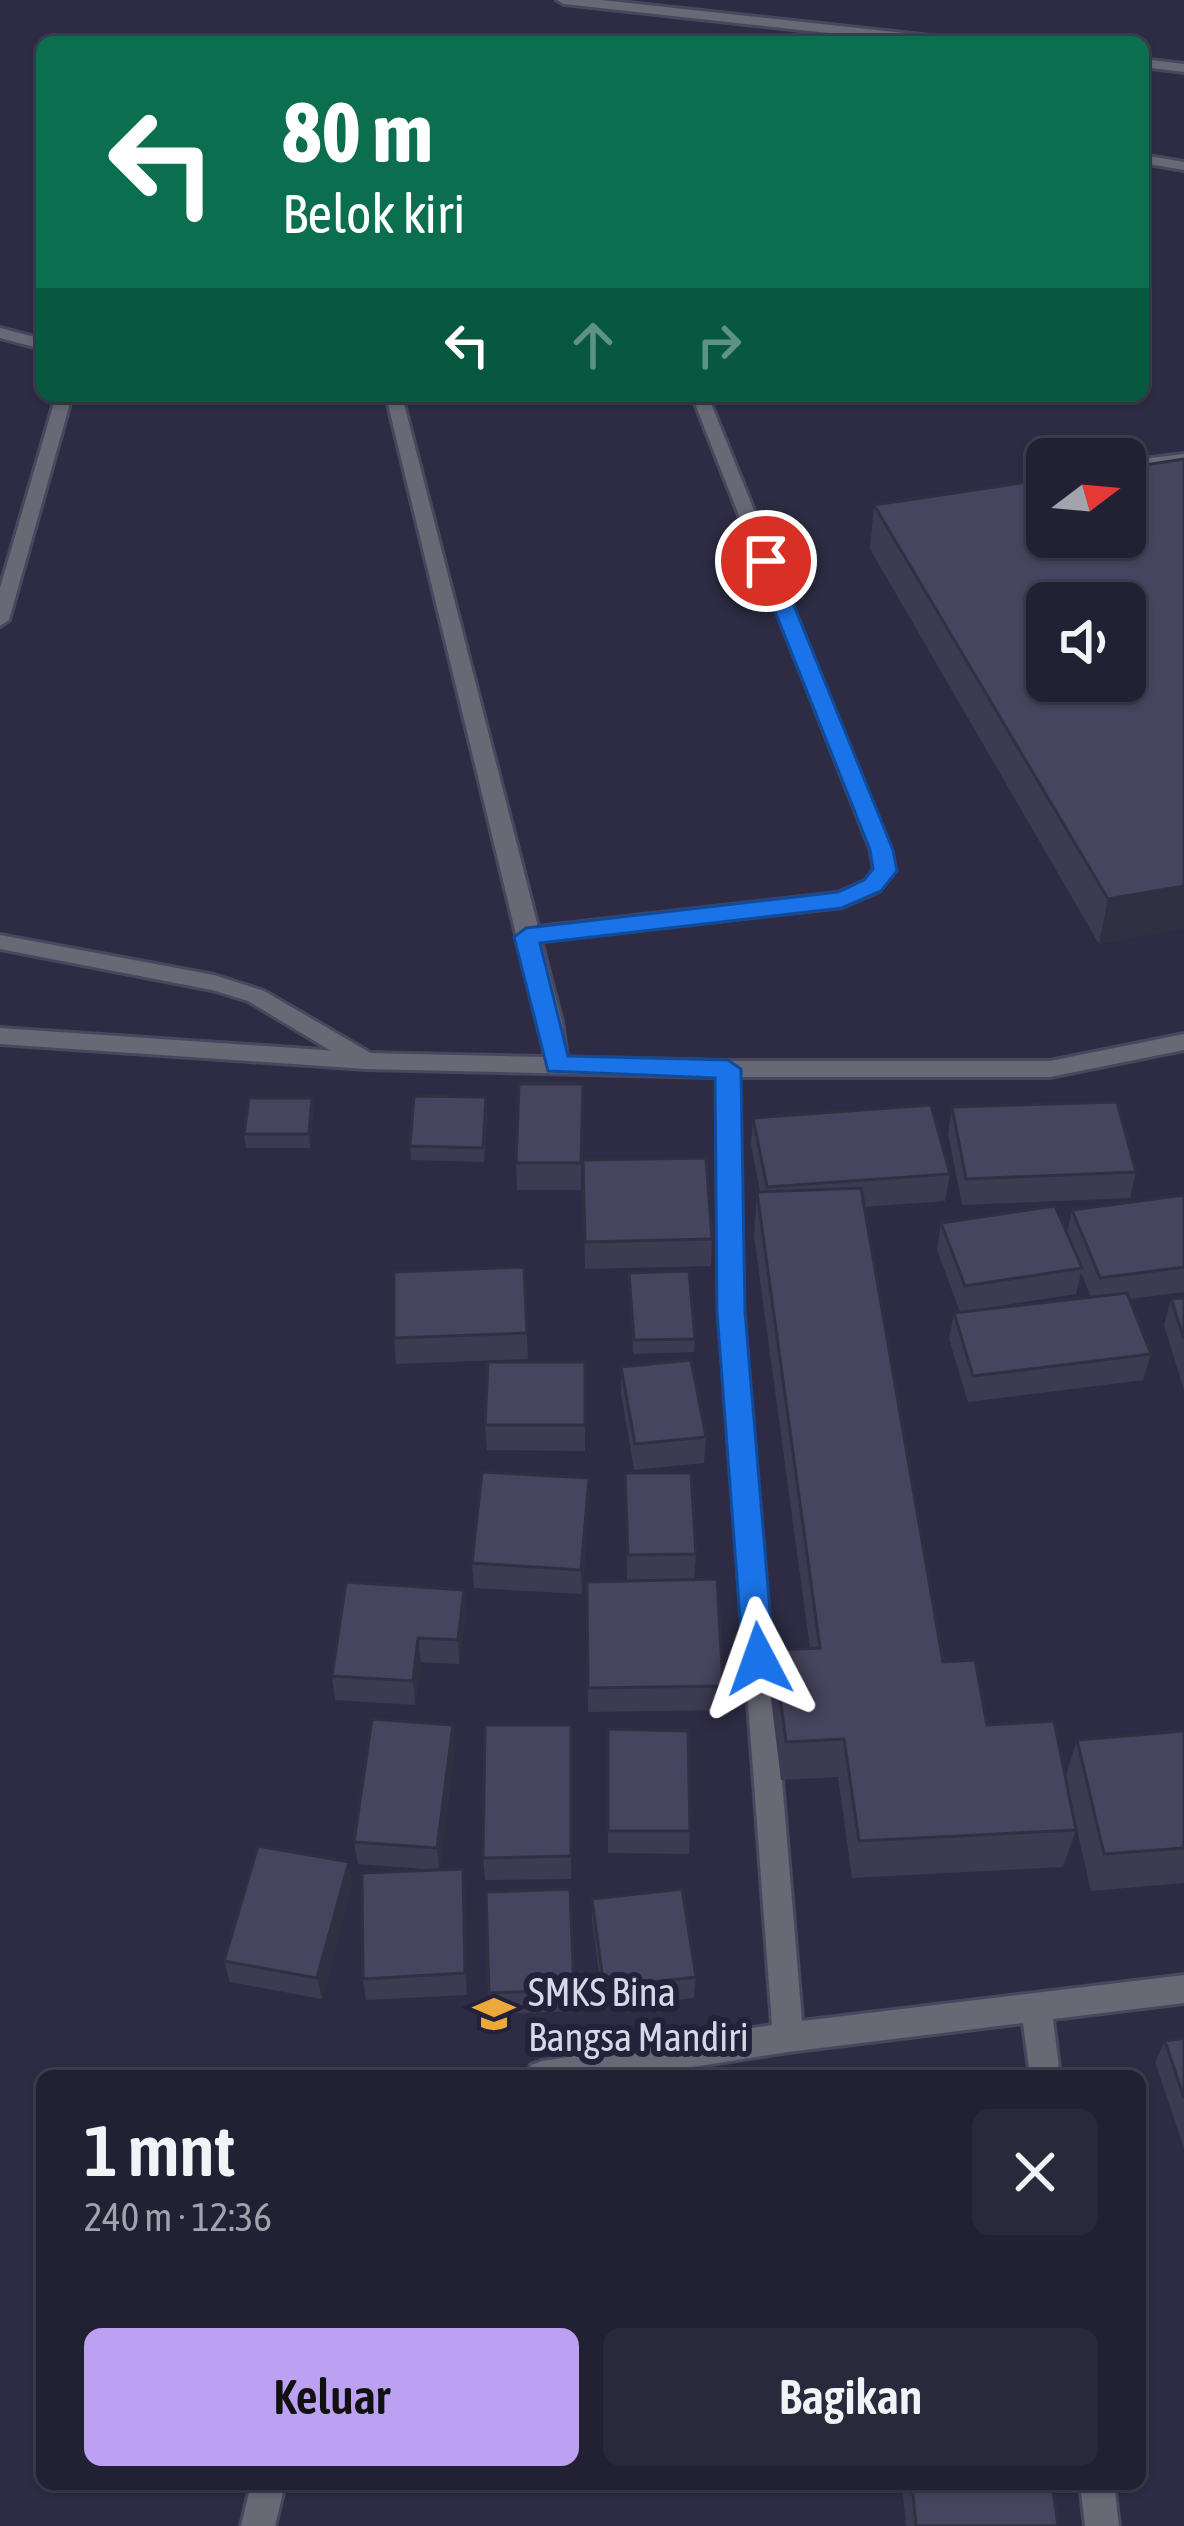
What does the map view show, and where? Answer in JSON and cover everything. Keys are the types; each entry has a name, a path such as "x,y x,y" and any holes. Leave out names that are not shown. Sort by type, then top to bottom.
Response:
{"street":[{"path":"564,0 894,36"},
{"path":"1149,64 1184,68"},
{"path":"1149,160 1184,166"},
{"path":"0,333 36,342"},
{"path":"0,620 62,402"},
{"path":"395,402 551,1022 557,1065"},
{"path":"526,937 842,900 872,886 885,871 881,850 702,402"},
{"path":"1146,464 1184,459"},
{"path":"0,942 214,983 256,996 366,1061"},
{"path":"0,1036 366,1061 728,1069 1050,1070 1184,1042"},
{"path":"728,1069 731,1312 788,2038"},
{"path":"581,2070 788,2038 1184,1990"},
{"path":"1036,2008 1044,2070"},
{"path":"258,2526 267,2490"},
{"path":"1098,2490 1102,2526"}],"building":[{"path":"1184,459 1184,886 1108,899 874,505 1026,482 1026,558 1146,558 1146,465"},
{"path":"519,1084 583,1084 581,1163 516,1163"},
{"path":"414,1096 486,1097 483,1148 410,1146"},
{"path":"249,1098 312,1098 309,1134 244,1134"},
{"path":"1117,1102 1136,1172 966,1179 952,1107"},
{"path":"931,1105 950,1174 767,1187 753,1118"},
{"path":"706,1158 712,1239 585,1242 583,1160"},
{"path":"861,1188 943,1662 975,1660 987,1725 1054,1721 1076,1830 859,1841 844,1739 786,1742 774,1650 820,1648 757,1192"},
{"path":"1184,1195 1184,1267 1100,1278 1072,1210"},
{"path":"1055,1206 1082,1268 965,1286 941,1223"},
{"path":"524,1267 527,1333 394,1338 394,1272"},
{"path":"689,1271 695,1339 634,1340 629,1273"},
{"path":"1127,1293 1151,1354 973,1376 954,1313"},
{"path":"1184,1298 1184,1339 1171,1299"},
{"path":"691,1360 706,1437 635,1444 621,1367"},
{"path":"488,1362 585,1362 585,1425 485,1425"},
{"path":"482,1472 589,1478 581,1570 472,1563"},
{"path":"625,1473 691,1473 696,1554 628,1555"},
{"path":"717,1579 723,1686 588,1688 587,1582"},
{"path":"346,1582 464,1590 458,1640 418,1638 413,1681 332,1676"},
{"path":"372,1719 453,1725 437,1848 354,1842"},
{"path":"485,1725 571,1725 571,1856 483,1858"},
{"path":"608,1729 688,1731 690,1831 608,1831"},
{"path":"1184,1731 1184,1848 1104,1854 1077,1740"},
{"path":"258,1846 349,1862 317,1978 224,1961"},
{"path":"463,1869 465,1973 363,1979 362,1873"},
{"path":"570,1889 574,1990 489,1993 486,1892"},
{"path":"682,1889 696,1977 604,1988 592,1899"},
{"path":"1184,2038 1184,2098 1165,2041"},
{"path":"913,2490 1053,2490 1058,2526 916,2526"}],"place":[{"name":"SMKS Bina Bangsa Mandiri","path":"494,2014"}],"route":[{"path":"759,1659 731,1312 728,1069 557,1065 551,1022 526,937 842,900 872,886 885,871 881,850 766,561"}]}
